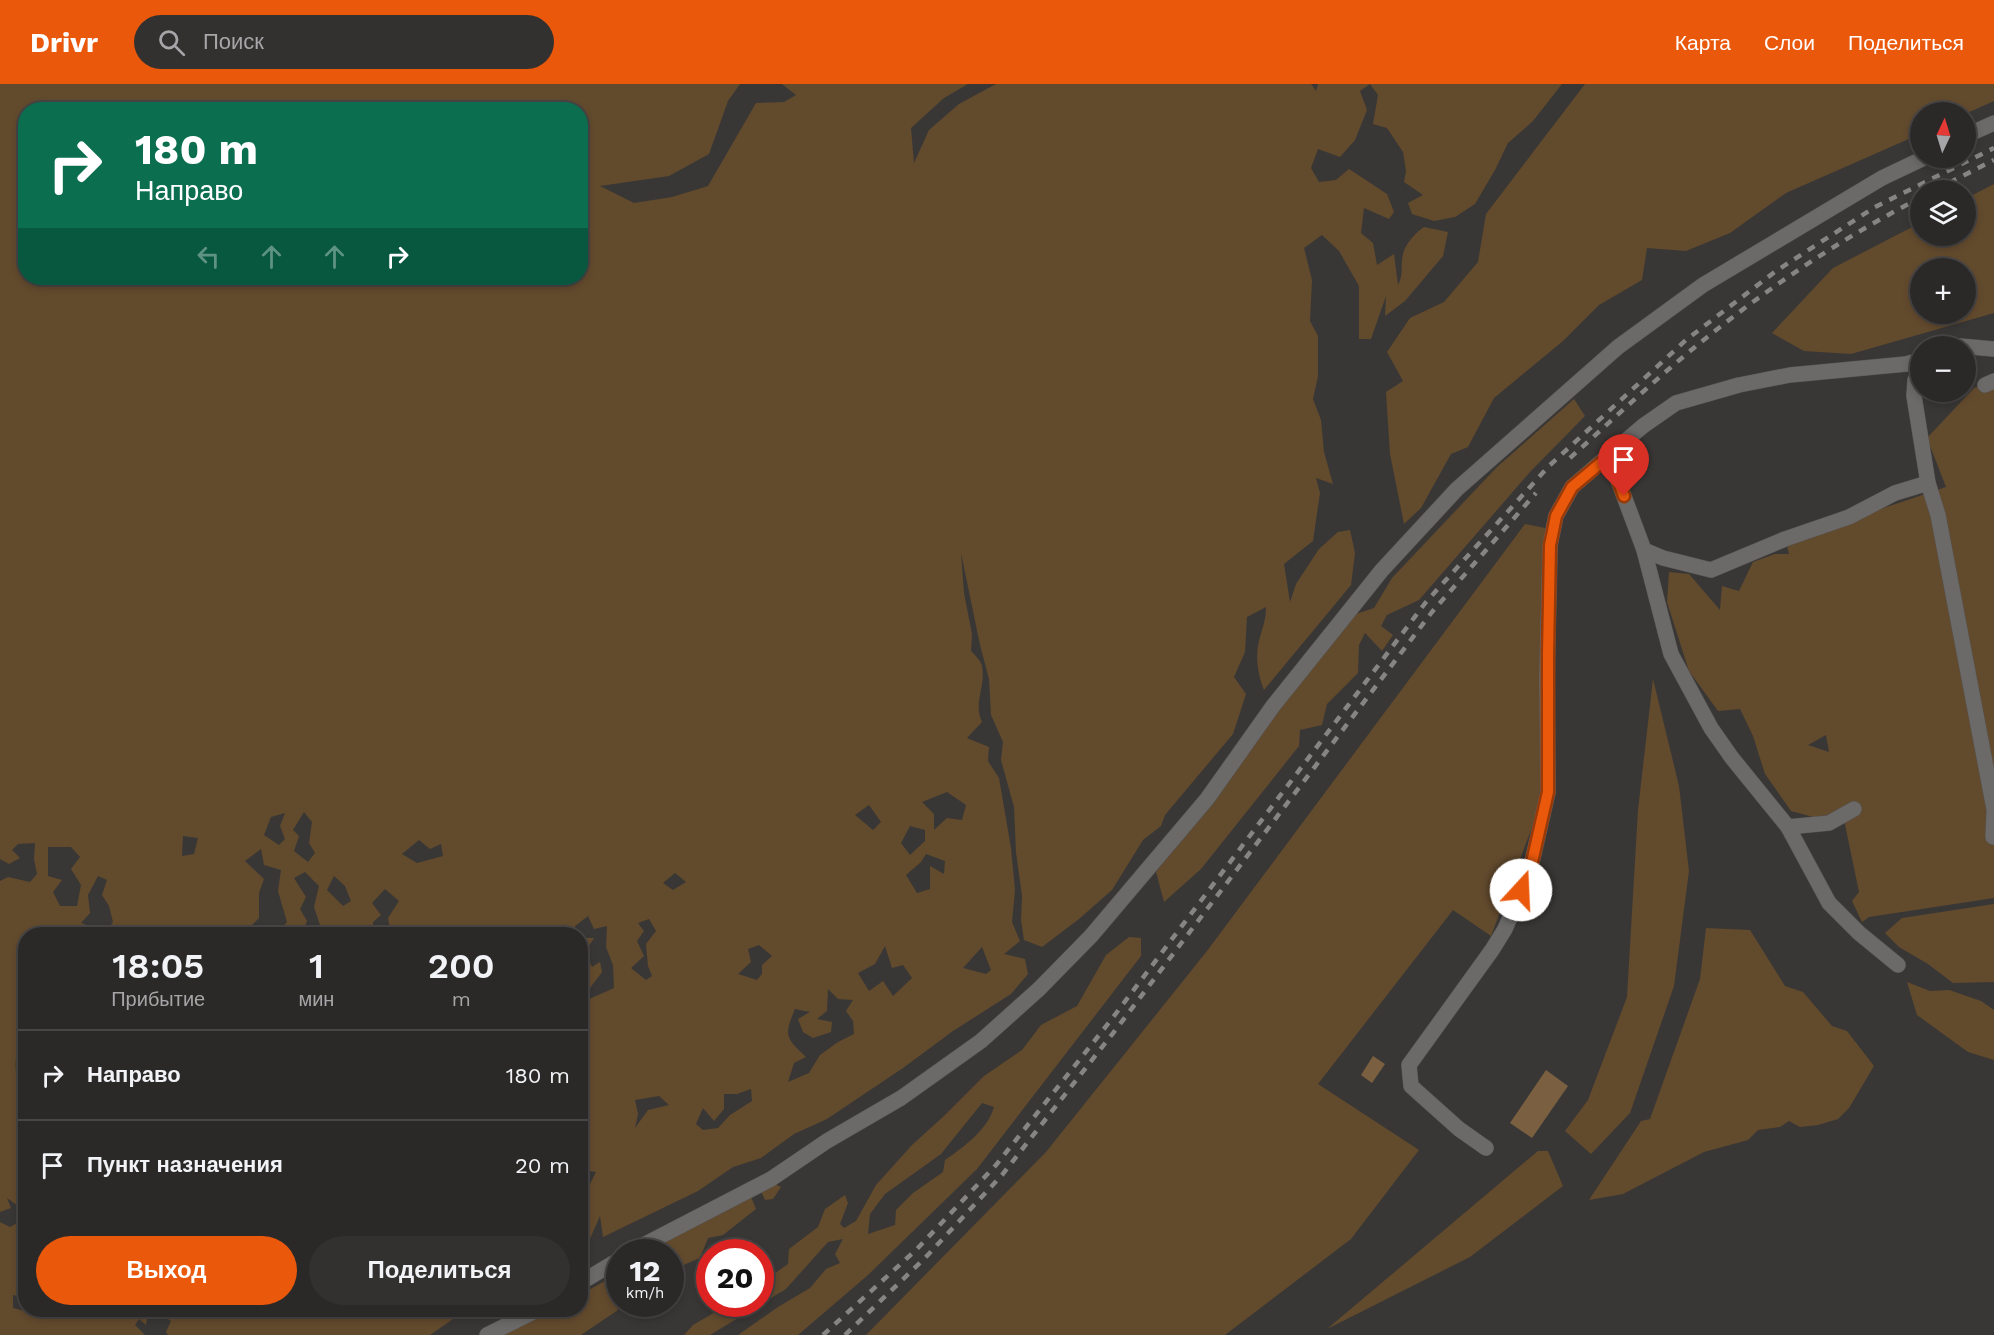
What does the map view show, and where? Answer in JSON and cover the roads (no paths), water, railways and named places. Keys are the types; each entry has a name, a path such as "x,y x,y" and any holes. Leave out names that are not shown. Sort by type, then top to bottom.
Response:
{"lane":[{"path":"1976,131 1994,123"},
{"path":"655,1239 771,1179 827,1141 901,1098 981,1041 1039,989 1099,927 1207,799 1273,706 1383,570 1457,489 1618,347 1703,285 1882,178 1910,165"},
{"path":"1976,347 1994,349"},
{"path":"1486,1148 1460,1129 1411,1086 1409,1065 1492,950 1505,929 1530,871 1548,792 1547,675 1550,545 1556,516 1572,487 1643,426 1676,403 1739,385 1790,375 1910,363"},
{"path":"1915,402 1928,483 1938,515 1994,811 1993,837"},
{"path":"1609,456 1644,549 1671,654 1711,728 1732,758 1788,827 1829,903 1859,933 1898,965"},
{"path":"1644,549 1663,558 1711,570 1785,539 1849,517 1895,493 1928,483"},
{"path":"1788,827 1829,823 1854,809"},
{"path":"588,1278 606,1267"},
{"path":"487,1335 523,1317"}],"railway":[{"path":"823,1335 917,1249 996,1165 1111,1020 1426,602 1549,466 1686,340 1776,271 1875,207 1994,148"},
{"path":"1955,180 1994,160"},
{"path":"1570,458 1674,365 1772,288 1859,231 1910,203"},
{"path":"845,1335 925,1258 1002,1175 1117,1028 1432,612 1536,493"}]}
